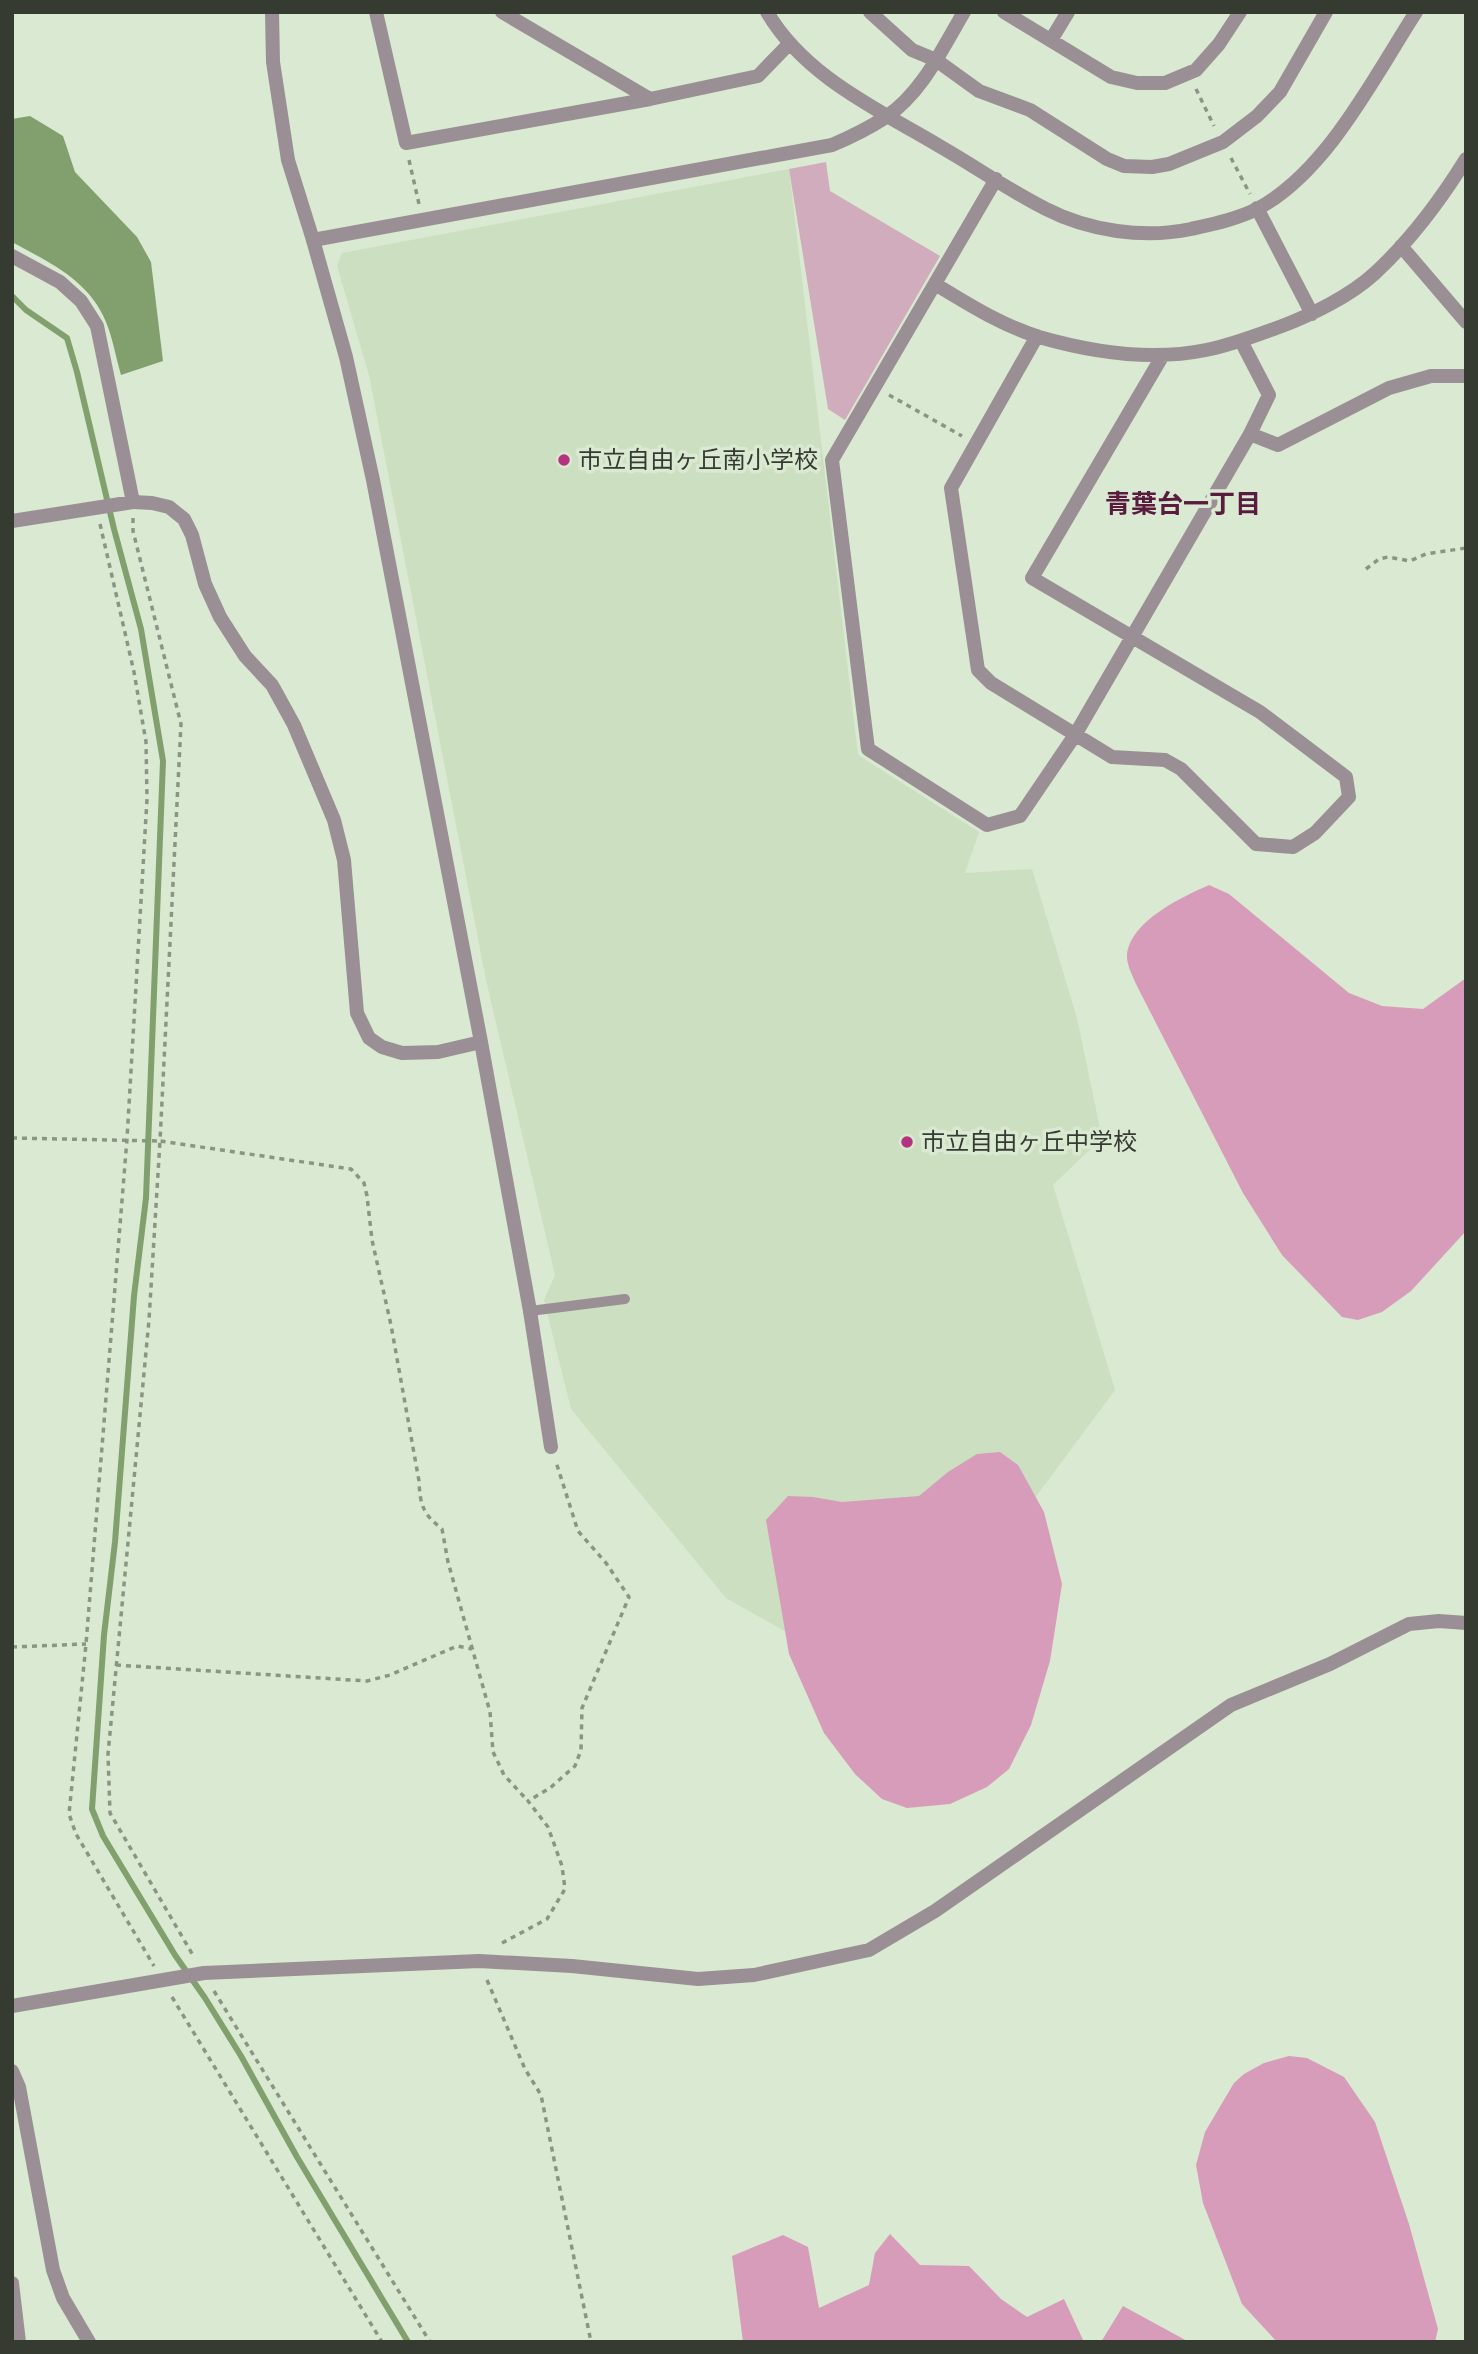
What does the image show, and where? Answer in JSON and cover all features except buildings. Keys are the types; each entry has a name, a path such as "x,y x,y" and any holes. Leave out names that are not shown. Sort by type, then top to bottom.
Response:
{"street":[{"path":"272,12 273,62 288,160 346,357 373,480 481,1042 530,1311 551,1447"},
{"path":"376,12 406,143 650,99 758,76 789,44"},
{"path":"502,12 650,99"},
{"path":"766,12 789,44 825,76 1047,210 1088,225 1126,232 1172,233 1217,223 1257,208 1293,183 1342,130 1416,12"},
{"path":"870,12 912,50 936,60 979,91 1030,110 1107,159 1124,166 1152,167 1169,164 1223,142 1257,116 1280,92 1326,12"},
{"path":"313,240 832,145 888,116 915,91 964,12"},
{"path":"1004,12 1111,77 1137,83 1165,83 1196,70 1219,44 1240,12"},
{"path":"1051,40 1068,12"},
{"path":"935,284 985,314 1037,336 1102,351 1163,355 1205,350 1241,341 1312,314 1372,276 1440,201 1466,159"},
{"path":"996,179 832,460 868,749 987,825 1020,816 1075,735 1250,434 1269,396 1241,341"},
{"path":"1257,208 1312,314"},
{"path":"1401,246 1466,323"},
{"path":"12,256 60,282 81,301 97,326 133,502"},
{"path":"1037,336 951,488 978,670 991,683 1112,757 1165,760 1181,769 1256,844 1293,847 1315,833 1349,797 1346,777 1260,712 1032,578 1163,355"},
{"path":"1250,434 1278,445 1389,388 1432,376 1466,376"},
{"path":"12,520 133,502 152,502 169,507 184,519 192,535 205,584 220,617 245,656 272,685 294,725 334,820 344,860 357,1013 369,1038 382,1047 402,1053 438,1052 481,1042"},
{"path":"12,2006 204,1973 479,1961 572,1966 698,1979 754,1975 869,1950 934,1911 1231,1705 1330,1664 1409,1624 1439,1621 1466,1623"},
{"path":"12,2071 19,2087 53,2270 63,2298 89,2342"},
{"path":"12,2283 19,2342"}],"lane":[{"path":"530,1311 625,1299"}],"path":[{"path":"406,143 422,220"},
{"path":"875,387 976,444"},
{"path":"133,502 133,531 181,724 149,1320 108,1754 110,1813 204,1973 430,2342"},
{"path":"97,509 134,672 146,742 147,799 127,1139 86,1644 69,1814 76,1834 382,2342"},
{"path":"1366,569 1379,559 1388,557 1410,561 1426,554 1466,548"},
{"path":"12,1138 160,1141 351,1169 364,1183 372,1240 415,1455 419,1499 428,1517 442,1529 448,1562 490,1712 493,1752 504,1775 548,1826 562,1866 565,1889 547,1919 506,1941 479,1961 524,2068 541,2095 591,2342"},
{"path":"528,1801 550,1788 575,1766 581,1750 582,1708 629,1597 606,1563 579,1531 551,1447"},
{"path":"12,1647 86,1644"},
{"path":"116,1665 367,1681 390,1675 457,1646 472,1649"}],"shaded area":[{"path":"30,116 63,136 75,172 137,237 151,262 163,361 121,375 113,342 99,307 67,274 12,242 12,119"},
{"path":"826,162 830,191 940,256 845,420 828,409 789,169"},
{"path":"789,169 858,755 979,832 965,873 1032,869 1077,1018 1102,1138 1053,1185 1115,1390 983,1568 836,1660 726,1598 571,1409 544,1300 555,1275 486,980 369,375 337,266 342,253"},
{"path":"1209,885 1229,894 1349,993 1382,1006 1423,1009 1466,978 1466,1231 1411,1291 1382,1312 1358,1320 1342,1317 1282,1255 1243,1193 1131,972 1127,957 1136,933 1158,912"},
{"path":"1000,1452 1018,1465 1044,1512 1062,1584 1050,1661 1031,1725 1009,1769 987,1787 950,1804 907,1808 882,1799 855,1774 824,1733 789,1654 766,1520 788,1496 842,1502 919,1496 948,1472 977,1454"},
{"path":"1289,2056 1307,2058 1344,2077 1375,2122 1409,2224 1438,2329 1435,2342 1277,2342 1242,2304 1203,2203 1196,2165 1205,2132 1234,2083 1264,2063"},
{"path":"890,2234 920,2265 969,2266 1001,2299 1027,2317 1064,2299 1084,2342 743,2342 732,2256 783,2235 808,2247 819,2308 869,2285 875,2253"},
{"path":"1123,2306 1189,2342 1101,2342"}],"waterway":[{"path":"12,296 26,310 67,338 141,629 163,761 146,1198 134,1296 115,1542 104,1635 92,1809 103,1836 175,1955 241,2056 297,2157 408,2342"}],"place":[{"name":"市立自由ヶ丘南小学校","path":"564,460"},
{"name":"市立自由ヶ丘中学校","path":"907,1142"}],"district":[{"name":"青葉台一丁目","path":"1183,504"}]}
